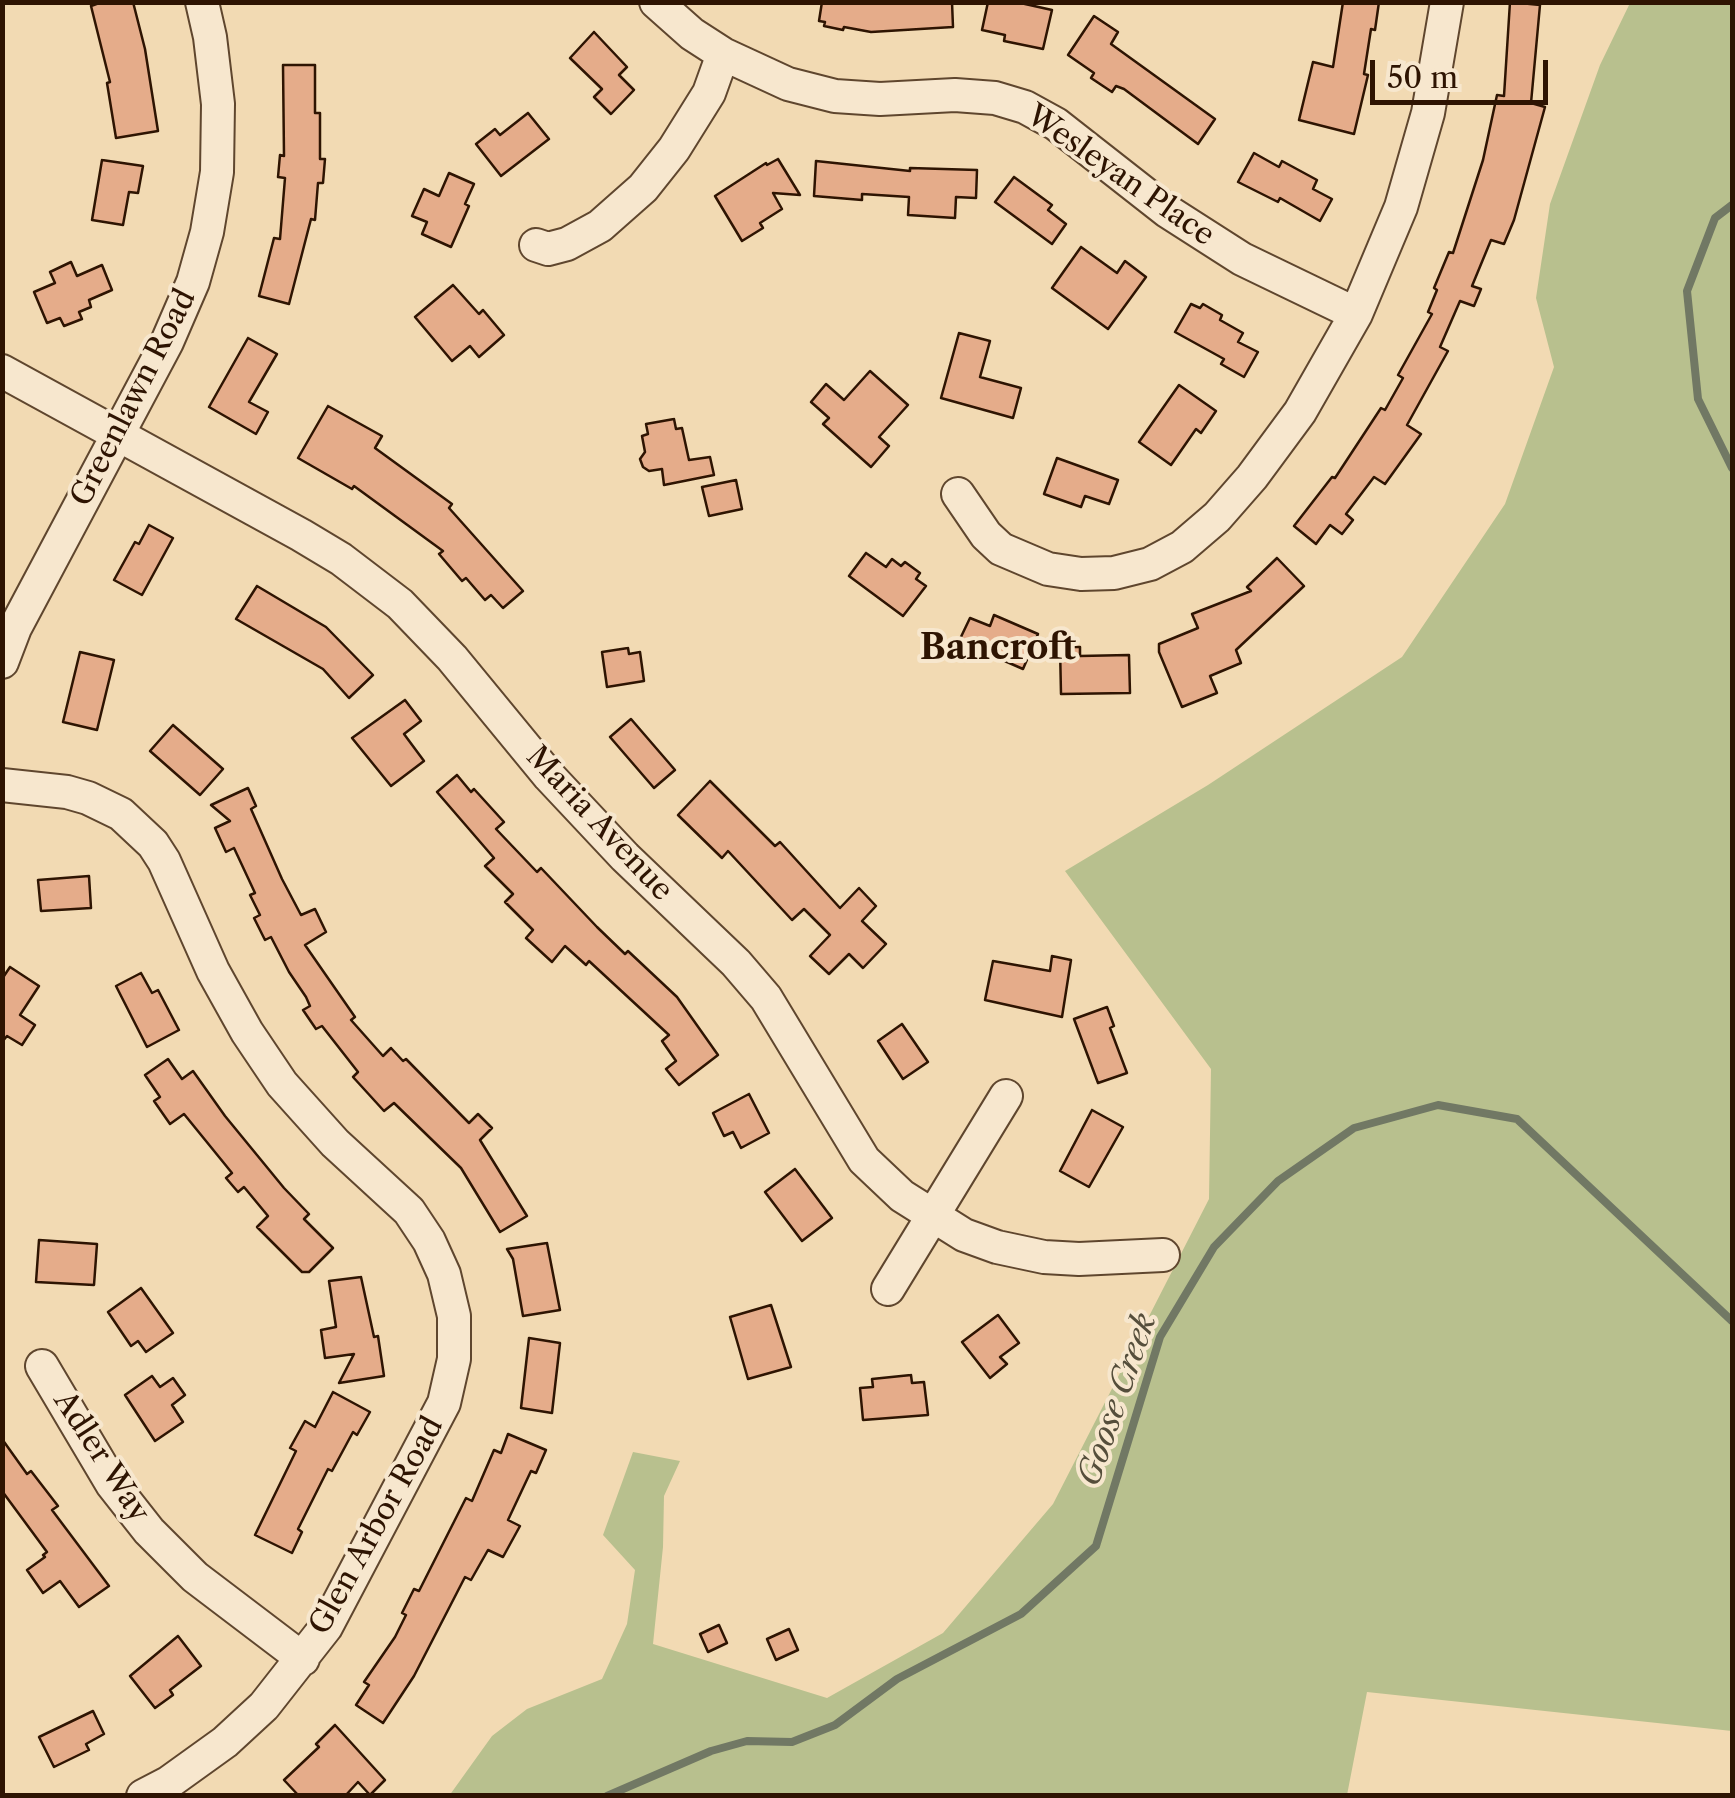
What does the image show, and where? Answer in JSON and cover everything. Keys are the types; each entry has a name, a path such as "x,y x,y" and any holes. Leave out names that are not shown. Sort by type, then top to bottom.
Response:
{"street":[{"name":"Greenlawn Road","path":"2,662 14,628 168,342 193,282 208,232 216,172 218,104 202,2"},
{"name":"Wesleyan Place","path":"656,2 692,34 775,79 835,96 880,99 956,95 995,98 1025,107 1056,124 1166,211 1283,280 1356,314"},
{"path":"958,494 986,535 1001,549 1048,569 1081,574 1114,573 1166,556 1203,530 1252,476 1300,412 1356,314 1407,188 1428,112 1447,2"},
{"path":"536,245 548,250 583,235 614,216 643,188 674,149 708,93 723,54"},
{"name":"Maria Avenue","path":"2,371 341,558 400,604 452,658 574,803 766,998 864,1160 902,1196 964,1234 1044,1257 1163,1255"},
{"name":"Glen Arbor Road","path":"2,785 88,798 120,814 153,844 214,971 255,1045 282,1084 336,1143 409,1211 429,1241 452,1305 454,1359 444,1403 326,1627 264,1706 225,1742 143,1796"},
{"path":"888,1289 1006,1096"},
{"name":"Adler Way","path":"42,1366 112,1484 149,1531 195,1577 302,1658"}],"green space":[{"path":"1630,3 1732,3 1732,1731 1367,1692 1347,1795 449,1796 492,1736 527,1709 602,1679 627,1624 635,1570 603,1535 633,1452 680,1461 664,1496 653,1644 827,1698 943,1633 1053,1504 1209,1199 1211,1069 1065,871 1208,785 1402,657 1505,504 1554,367 1536,298 1550,204 1600,65"}],"building":[{"path":"133,2 158,131 116,138 107,83 110,82 91,6"},
{"path":"822,2 952,2 953,27 843,30 819,21"},
{"path":"988,2 1016,2 1052,10 1043,49 1004,41 1005,35 982,30"},
{"path":"1343,2 1379,2 1354,134 1299,120 1313,62 1333,67"},
{"path":"1510,2 1540,5 1531,103 1545,107 1514,220 1504,244 1491,240 1472,286 1481,289 1474,306 1460,301 1440,347 1448,351 1407,425 1421,434 1385,484 1374,477 1346,514 1353,520 1342,534 1330,525 1316,544 1294,526 1335,478 1381,408 1385,410 1403,378 1398,375 1432,314 1428,312 1437,290 1434,288 1449,252 1453,253 1483,160 1497,95 1504,96"},
{"path":"1094,16 1118,32 1111,44 1215,119 1198,144 1124,89 1116,86 1112,92 1091,78 1094,73 1068,55"},
{"path":"594,32 627,67 619,75 634,90 611,114 594,97 602,89 570,58"},
{"path":"283,65 315,65 315,113 320,113 320,159 325,159 323,183 318,183 315,220 311,219 289,304 259,296 274,238 280,239 285,178 278,177 280,155 284,156"},
{"path":"528,113 549,139 501,176 476,144 495,129 500,135"},
{"path":"1254,153 1279,167 1282,161 1317,180 1313,189 1332,199 1320,221 1280,198 1278,202 1238,182"},
{"path":"778,159 800,195 773,193 782,209 742,241 715,196"},
{"path":"102,160 143,166 138,193 129,192 123,225 92,220"},
{"path":"816,161 910,171 977,170 976,198 956,197 955,218 908,215 909,197 862,194 862,200 814,196"},
{"path":"449,173 474,184 451,247 422,234 427,222 412,216 424,189 439,196"},
{"path":"1014,177 1052,205 1048,210 1066,224 1052,244 995,202"},
{"path":"1081,247 1117,273 1125,261 1146,277 1108,329 1052,288"},
{"path":"71,262 77,276 102,265 112,290 89,300 91,307 79,312 82,319 64,326 60,318 47,323 34,292 55,283 50,272"},
{"path":"453,285 479,314 483,310 504,335 479,357 470,346 452,361 415,317"},
{"path":"1191,304 1200,308 1203,304 1222,315 1220,320 1243,333 1238,342 1258,352 1244,377 1221,364 1224,359 1175,332"},
{"path":"959,333 990,341 980,377 1021,388 1013,418 941,398"},
{"path":"248,338 277,354 249,402 268,412 256,434 209,407"},
{"path":"870,371 908,405 879,437 889,446 871,467 823,424 829,418 811,402 826,384 844,400"},
{"path":"1179,385 1216,411 1201,433 1196,429 1171,465 1139,442"},
{"path":"328,406 382,436 375,448 452,504 449,508 523,591 503,608 491,595 485,600 466,578 462,581 439,554 443,551 354,486 352,489 298,458"},
{"path":"674,419 676,429 682,428 689,460 710,457 714,475 664,485 662,469 649,471 643,467 640,459 645,452 642,436 648,434 646,424"},
{"path":"1057,458 1118,480 1109,504 1085,496 1081,507 1044,494"},
{"path":"736,480 742,509 709,516 702,487"},
{"path":"149,525 173,538 142,595 114,580"},
{"path":"866,553 886,567 892,559 901,566 905,562 920,573 916,579 926,586 903,616 849,576"},
{"path":"1277,558 1304,586 1236,650 1241,663 1210,676 1217,693 1182,707 1159,644 1198,628 1192,614 1251,591 1247,587"},
{"path":"257,586 326,627 373,675 349,698 323,669 236,619"},
{"path":"994,615 1038,634 1023,669 959,641 970,618 990,626"},
{"path":"1060,647 1080,647 1080,656 1129,655 1130,693 1061,694"},
{"path":"628,648 629,654 640,652 644,681 607,687 602,652"},
{"path":"80,652 114,660 97,730 63,722"},
{"path":"405,700 421,721 404,734 424,761 391,786 352,738"},
{"path":"631,719 675,770 654,788 610,737"},
{"path":"173,725 223,769 200,795 150,751"},
{"path":"457,775 504,822 496,829 537,872 541,868 625,954 628,951 677,997 718,1055 679,1085 666,1069 676,1061 662,1041 669,1035 589,961 586,965 565,946 552,962 526,938 533,930 505,902 513,894 485,866 494,858 437,792"},
{"path":"710,781 775,846 780,842 840,908 859,888 876,906 862,921 886,944 863,968 849,954 829,974 810,956 830,935 804,909 792,920 728,851 722,858 678,815"},
{"path":"248,788 256,806 251,809 301,915 315,909 326,932 305,945 355,1017 351,1020 383,1056 391,1048 403,1061 406,1059 469,1123 478,1114 492,1128 480,1140 527,1216 500,1232 461,1168 394,1103 384,1111 353,1077 358,1072 322,1026 316,1029 303,1010 310,1006 306,997 271,937 265,940 254,918 260,915 250,895 255,893 234,848 226,852 215,828 230,821 211,805"},
{"path":"89,876 91,908 41,911 38,880"},
{"path":"1052,956 1071,960 1062,1017 985,1000 993,961 1050,971"},
{"path":"10,967 39,986 20,1015 35,1025 22,1045 7,1036 2,1042 2,979"},
{"path":"141,973 152,993 158,990 179,1030 147,1047 116,986"},
{"path":"1107,1007 1114,1026 1110,1028 1127,1073 1098,1083 1074,1019"},
{"path":"902,1024 928,1062 903,1079 878,1041"},
{"path":"168,1059 182,1079 193,1071 225,1116 309,1214 304,1219 333,1248 309,1272 302,1272 257,1227 268,1216 244,1187 238,1192 226,1178 232,1173 184,1114 170,1124 154,1101 160,1097 145,1075"},
{"path":"749,1094 769,1133 741,1148 733,1132 724,1136 713,1113"},
{"path":"1092,1110 1123,1127 1089,1187 1060,1171"},
{"path":"795,1169 832,1218 802,1241 765,1192"},
{"path":"39,1240 97,1244 94,1285 36,1282"},
{"path":"547,1243 560,1310 523,1316 513,1259 507,1249"},
{"path":"361,1277 374,1337 378,1336 384,1376 339,1383 354,1354 325,1358 321,1330 336,1327 329,1281"},
{"path":"141,1288 173,1333 146,1352 138,1341 131,1346 108,1312"},
{"path":"771,1305 791,1367 748,1379 730,1317"},
{"path":"998,1315 1019,1343 1000,1357 1007,1364 990,1378 962,1342"},
{"path":"529,1338 560,1343 552,1413 521,1408"},
{"path":"911,1375 912,1383 924,1382 928,1415 863,1420 860,1388 873,1387 872,1379"},
{"path":"152,1376 160,1387 173,1378 185,1395 172,1405 183,1422 155,1441 125,1395"},
{"path":"333,1392 370,1412 357,1435 353,1432 332,1471 328,1469 298,1529 302,1532 292,1553 255,1535 296,1451 290,1448 305,1421 315,1427"},
{"path":"508,1434 546,1450 536,1473 531,1471 508,1520 520,1526 503,1557 488,1550 471,1580 465,1577 414,1676 383,1723 356,1705 369,1685 364,1682 395,1637 414,1589 419,1591 466,1498 472,1501 494,1450 501,1453"},
{"path":"2,1439 27,1474 31,1471 58,1506 52,1510 109,1586 79,1607 60,1581 43,1593 27,1570 47,1552 2,1491"},
{"path":"719,1625 727,1643 708,1652 700,1634"},
{"path":"789,1629 798,1650 776,1660 767,1639"},
{"path":"178,1636 201,1666 170,1690 173,1695 155,1708 130,1676"},
{"path":"93,1711 104,1734 86,1744 89,1750 54,1767 39,1737"},
{"path":"335,1725 385,1780 370,1795 358,1782 345,1796 299,1796 284,1780 319,1747 316,1744"}],"waterway":[{"name":"Goose Creek","path":"1732,205 1715,218 1687,291 1698,399 1732,468"},
{"name":"Goose Creek","path":"607,1796 711,1751 747,1741 792,1742 835,1725 897,1679 1021,1614 1096,1546 1160,1337 1214,1247 1278,1181 1354,1128 1438,1105 1517,1119 1732,1321"}],"district":[{"name":"Bancroft","path":"998,649"}]}
